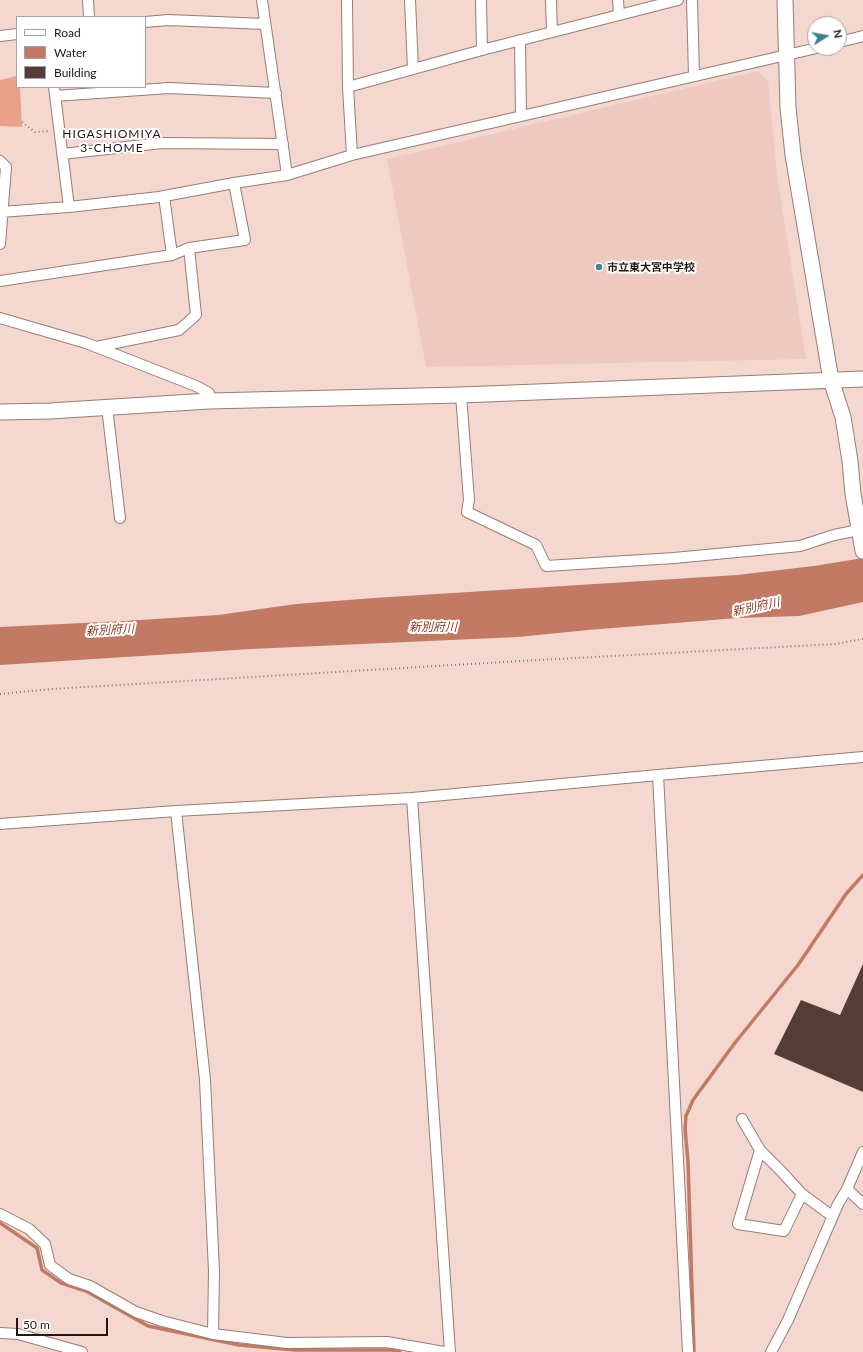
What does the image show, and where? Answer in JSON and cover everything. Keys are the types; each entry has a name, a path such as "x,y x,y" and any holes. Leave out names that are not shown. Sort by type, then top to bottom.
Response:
{"street":[{"path":"88,0 90,16"},
{"path":"262,0 287,175"},
{"path":"347,0 348,87 352,155"},
{"path":"410,0 413,69"},
{"path":"481,0 482,50"},
{"path":"551,0 552,32"},
{"path":"618,0 619,15"},
{"path":"348,87 482,50 678,0"},
{"path":"692,0 694,76"},
{"path":"461,396 469,500 467,512 536,544 546,566 674,558 800,546 834,535 861,539 842,417 831,380 794,155 788,108 785,0"},
{"path":"146,22 168,20 265,24"},
{"path":"0,36 16,34"},
{"path":"847,40 863,36"},
{"path":"520,40 522,116"},
{"path":"1,212 69,207 164,196 287,175 352,155 807,51"},
{"path":"69,207 54,92 169,88 276,93"},
{"path":"62,154 162,142 283,144"},
{"path":"0,161 6,167 1,212 0,244"},
{"path":"0,281 172,255 189,248 245,240 234,183"},
{"path":"164,196 172,255"},
{"path":"96,347 179,330 196,315 189,248"},
{"path":"0,318 96,347 196,386 208,393 209,401"},
{"path":"0,412 50,411 209,401 461,396 863,379"},
{"path":"107,407 120,518"},
{"path":"0,824 176,811 412,798 658,774 863,757"},
{"path":"658,774 688,1352"},
{"path":"412,798 450,1352"},
{"path":"176,811 205,1080 214,1271 213,1334"},
{"path":"742,1119 760,1150 781,1170 802,1194 832,1216"},
{"path":"760,1150 738,1224 784,1231 802,1194"},
{"path":"771,1352 788,1320 832,1216 847,1189 863,1152"},
{"path":"847,1189 863,1204"},
{"path":"0,1214 29,1229 45,1244 50,1265 69,1279 90,1286 136,1312 162,1321 213,1334 286,1343 387,1342 444,1352"},
{"path":"0,1333 18,1334 82,1352"}],"path":[{"path":"22,122 35,132 59,130"},
{"path":"0,694 52,689 835,644 863,639"}],"shaded area":[{"name":"市立東大宮中学校","path":"758,71 768,81 777,175 806,359 426,367 387,159"},
{"path":"16,76 16,88 20,88 22,127 0,126 0,80"}],"water":[{"name":"新別府川","path":"863,558 863,602 799,616 738,618 518,637 251,649 0,665 0,627 218,615 296,604 737,575 814,566"}],"building":[{"path":"863,964 863,1092 774,1054 801,1000 840,1015"}],"waterway":[{"path":"694,1352 688,1161 685,1129 686,1116 693,1100 734,1044 798,965 846,894 863,875"},
{"path":"0,1223 37,1248 42,1270 61,1283 86,1291 148,1326 239,1345 295,1350 392,1350 400,1352"}],"place":[{"name":"市立東大宮中学校","path":"599,267"}],"district":[{"name":"HIGASHIOMIYA 3-CHOME","path":"112,141"}]}
